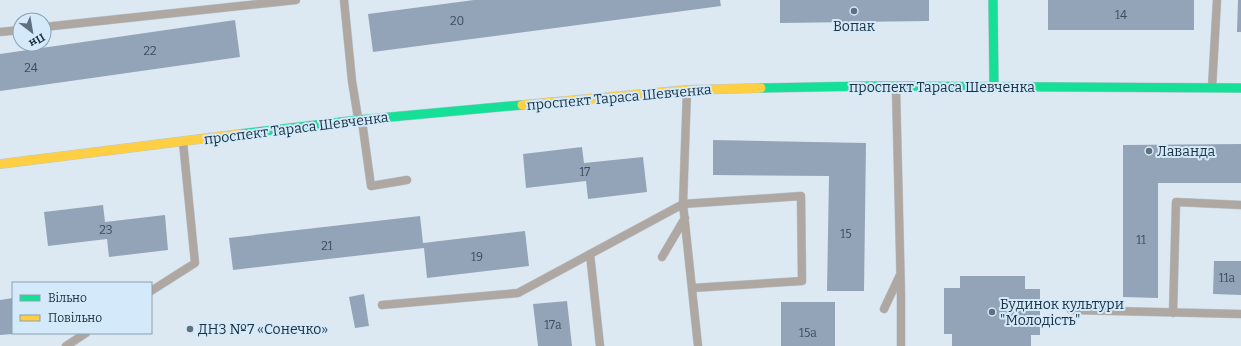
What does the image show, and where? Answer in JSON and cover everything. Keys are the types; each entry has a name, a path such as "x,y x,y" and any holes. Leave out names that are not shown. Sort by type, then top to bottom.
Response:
{"street":[{"path":"993,0 994,86"},
{"name":"проспект Тараса Шевченка","path":"0,164 360,120 687,90 868,86 994,86 1114,89 1241,88"}],"lane":[{"path":"52,26 296,0"},
{"path":"344,0 352,81 372,186 406,180"},
{"path":"1212,88 1217,0"},
{"path":"0,32 12,31"},
{"path":"896,87 901,274 901,346"},
{"path":"687,90 683,204 698,346"},
{"path":"152,290 195,263 183,141"},
{"path":"382,305 518,292 683,204 801,196 802,281 692,288"},
{"path":"1173,312 1176,202 1241,205"},
{"path":"662,257 684,218"},
{"path":"590,254 600,346"},
{"path":"884,309 901,274"},
{"path":"1071,310 1241,314"},
{"path":"66,346 84,334"}],"building":[{"path":"474,0 720,0 721,6 373,52 368,14"},
{"name":"Вопак","path":"780,0 929,0 929,21 780,23"},
{"path":"1048,0 1194,0 1194,30 1048,30"},
{"path":"1238,0 1241,0 1241,32 1237,32"},
{"path":"235,20 240,57 0,91 0,54 14,52 52,52 52,46"},
{"path":"713,140 866,143 864,291 827,291 829,176 713,175"},
{"path":"1241,144 1241,183 1158,183 1158,298 1123,297 1123,145"},
{"path":"582,147 584,163 643,157 647,192 588,199 586,181 526,188 523,154"},
{"path":"103,205 105,222 165,215 168,250 109,257 107,239 48,246 44,212"},
{"path":"420,216 423,243 525,231 529,266 427,278 424,248 233,270 229,238"},
{"path":"1214,261 1241,261 1241,295 1213,294"},
{"name":"Будинок культури \"Молодість\"","path":"960,276 1025,276 1025,289 1040,289 1040,335 1031,335 1031,346 952,346 952,334 944,334 944,288 960,288"},
{"path":"364,294 369,326 355,328 349,297"},
{"path":"12,298 13,334 0,335 0,300"},
{"path":"567,301 572,346 538,346 533,304"},
{"path":"781,302 835,302 835,346 781,346"}],"traffic: fast":[{"path":"993,0 994,86"},
{"path":"761,88 868,86 1241,88"},
{"path":"240,134 358,120 522,105"}],"traffic: slow":[{"path":"522,105 687,90 761,88"},
{"path":"0,164 240,134"}],"place":[{"name":"Вопак","path":"854,11"},
{"name":"Лаванда","path":"1149,151"},
{"name":"Будинок культури \"Молодість\"","path":"992,312"},
{"name":"ДНЗ №7 «Сонечко»","path":"190,329"}]}
